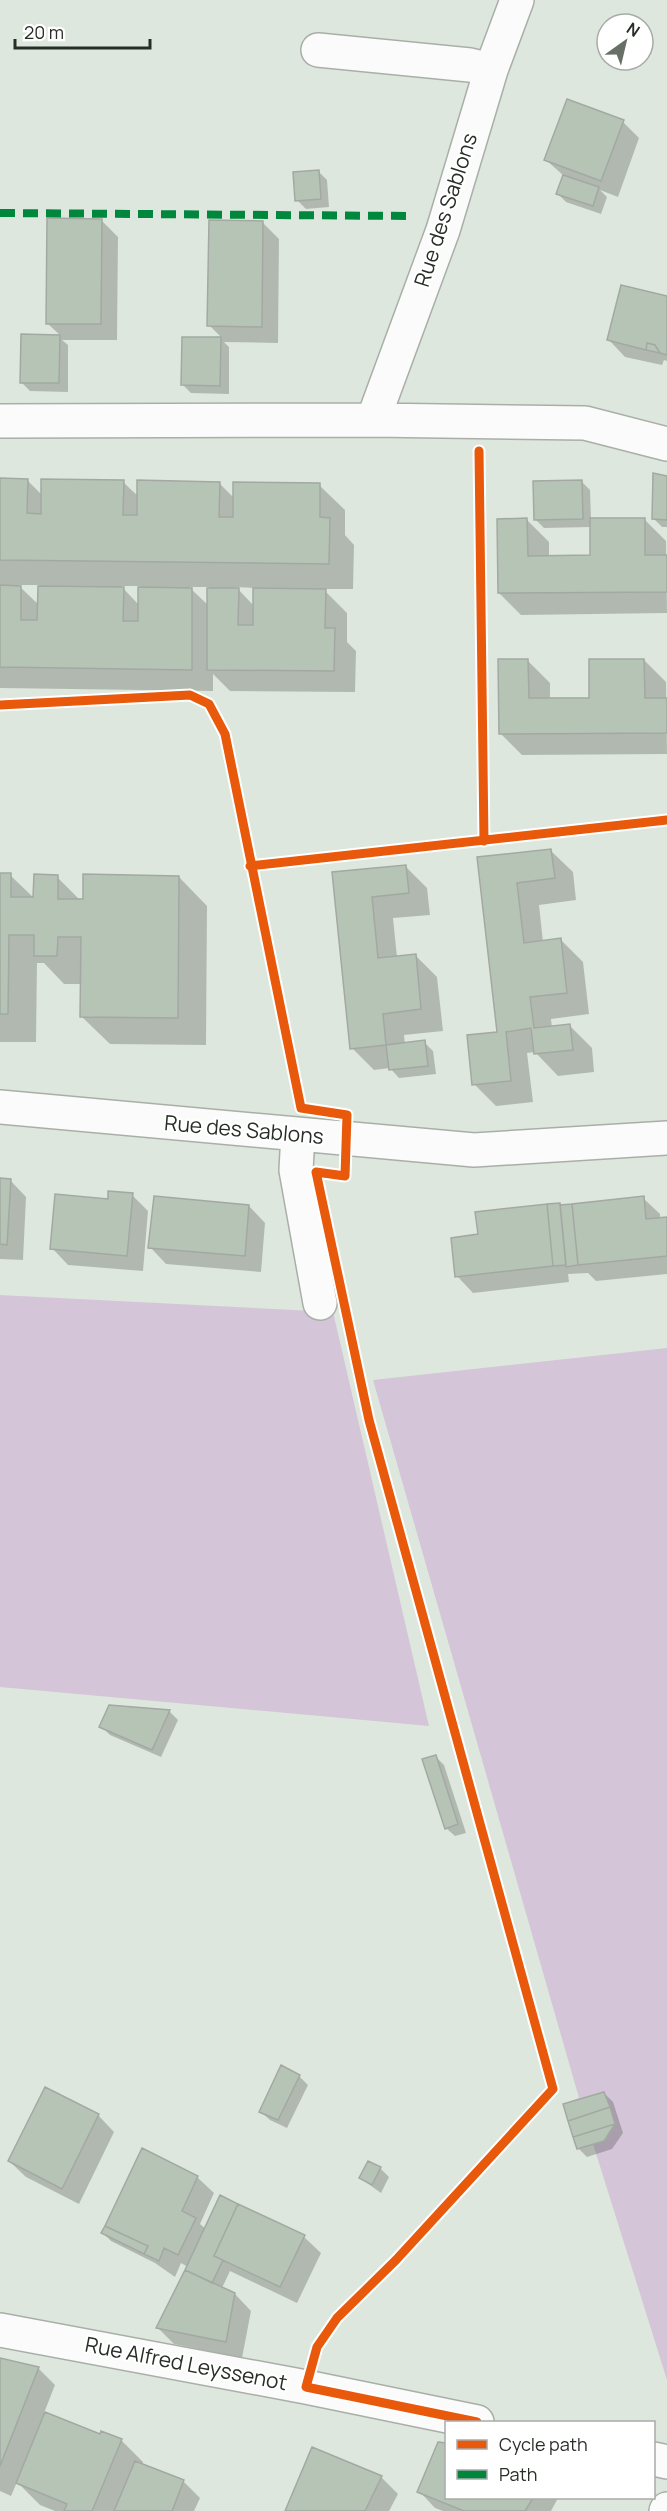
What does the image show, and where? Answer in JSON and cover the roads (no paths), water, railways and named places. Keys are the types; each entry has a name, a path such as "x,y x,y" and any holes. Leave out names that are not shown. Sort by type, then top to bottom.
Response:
{"street":[{"name":"Rue des Sablons","path":"373,420 443,230 491,70 516,0"},
{"path":"318,51 470,65 491,70"},
{"path":"0,421 373,420 585,423 667,444"},
{"name":"Rue des Sablons","path":"0,1107 474,1150 667,1138"},
{"path":"298,1134 296,1170 320,1303"},
{"name":"Rue Alfred Leyssenot","path":"0,2330 306,2387 472,2421"}]}
